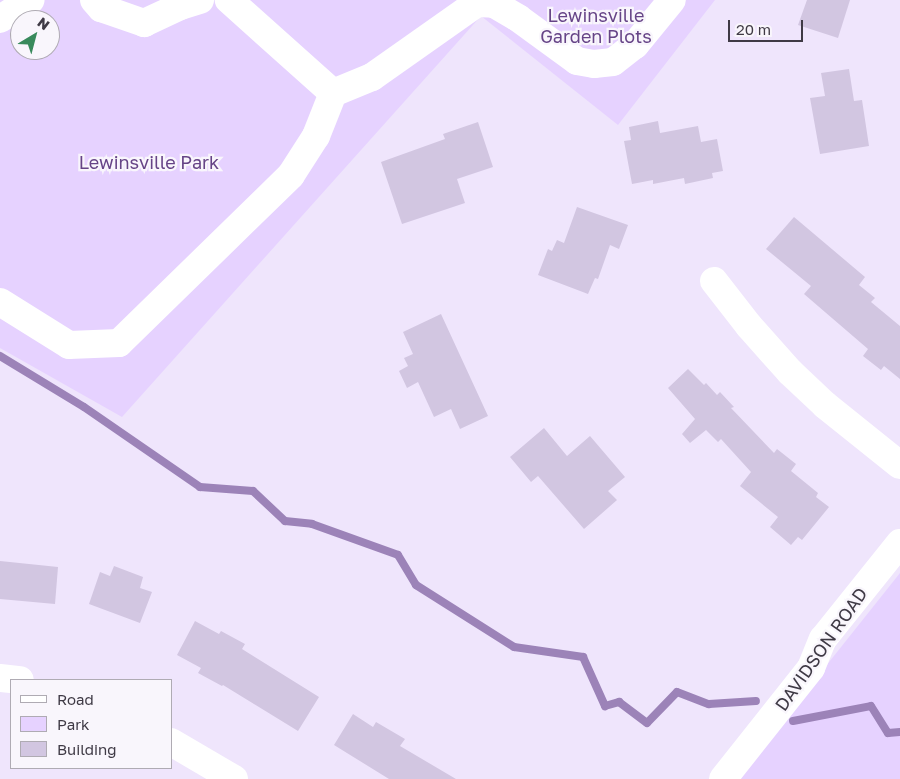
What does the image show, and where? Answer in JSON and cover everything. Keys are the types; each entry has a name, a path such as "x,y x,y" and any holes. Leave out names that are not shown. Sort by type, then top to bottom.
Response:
{"street":[{"path":"0,19 30,0"},
{"path":"94,0 101,8 144,23 180,6 200,0"},
{"path":"229,0 334,93"},
{"path":"0,302 69,345 118,343 291,175 316,136 334,93 372,77 442,25 477,3 494,4 518,18 578,61 594,64 612,62 636,45 672,0"},
{"path":"714,281 749,326 790,372 825,404 900,465"},
{"name":"DAVIDSON ROAD","path":"723,779 811,668 823,640 900,542"},
{"path":"172,743 234,779"}],"green space":[{"name":"Lewinsville Park","path":"0,0 715,0 618,125 481,16 122,417 0,348"},
{"path":"900,573 900,779 736,779 740,774"}],"building":[{"path":"807,0 850,0 838,38 798,25"},
{"path":"849,69 854,101 862,100 869,146 820,154 810,98 825,96 821,73"},
{"path":"658,121 660,133 698,126 701,142 717,139 723,171 712,173 713,178 685,184 684,178 653,184 653,180 632,184 624,141 631,140 629,127"},
{"path":"478,122 493,167 457,179 465,203 402,224 381,162 445,139 443,134"},
{"path":"577,207 628,225 619,249 610,245 598,279 595,278 588,294 538,275 548,249 552,251 557,240 564,243"},
{"path":"794,217 865,277 859,285 875,298 871,302 900,326 900,379 884,366 881,370 863,356 868,349 804,294 811,286 766,249"},
{"path":"441,314 488,416 460,429 451,409 434,417 418,382 407,388 399,371 408,366 404,358 413,354 403,332"},
{"path":"688,369 704,385 706,383 717,395 720,392 734,407 731,408 774,453 777,449 796,464 791,471 818,493 816,497 829,507 802,540 798,537 791,545 770,527 778,517 740,486 751,472 721,439 718,442 706,430 690,443 682,434 695,419 668,388"},
{"path":"544,428 567,456 590,436 625,477 608,491 617,500 584,529 538,476 531,482 510,457"},
{"path":"0,561 58,567 55,604 0,599"},
{"path":"114,566 143,577 140,588 152,592 140,623 89,604 100,572 110,576"},
{"path":"195,621 219,634 221,631 245,644 242,649 319,697 298,731 223,685 198,673 201,668 177,655"},
{"path":"353,714 373,727 376,722 405,739 400,746 456,779 389,779 334,745"}],"waterway":[{"path":"0,356 84,407 200,487 253,491 285,521 312,524 398,555 416,585 514,647 583,657 605,706 619,702 647,723 677,692 709,704 756,701"},
{"path":"793,721 871,706 888,733 900,732"}],"park label":[{"name":"Lewinsville Garden Plots","path":"596,26"}]}
